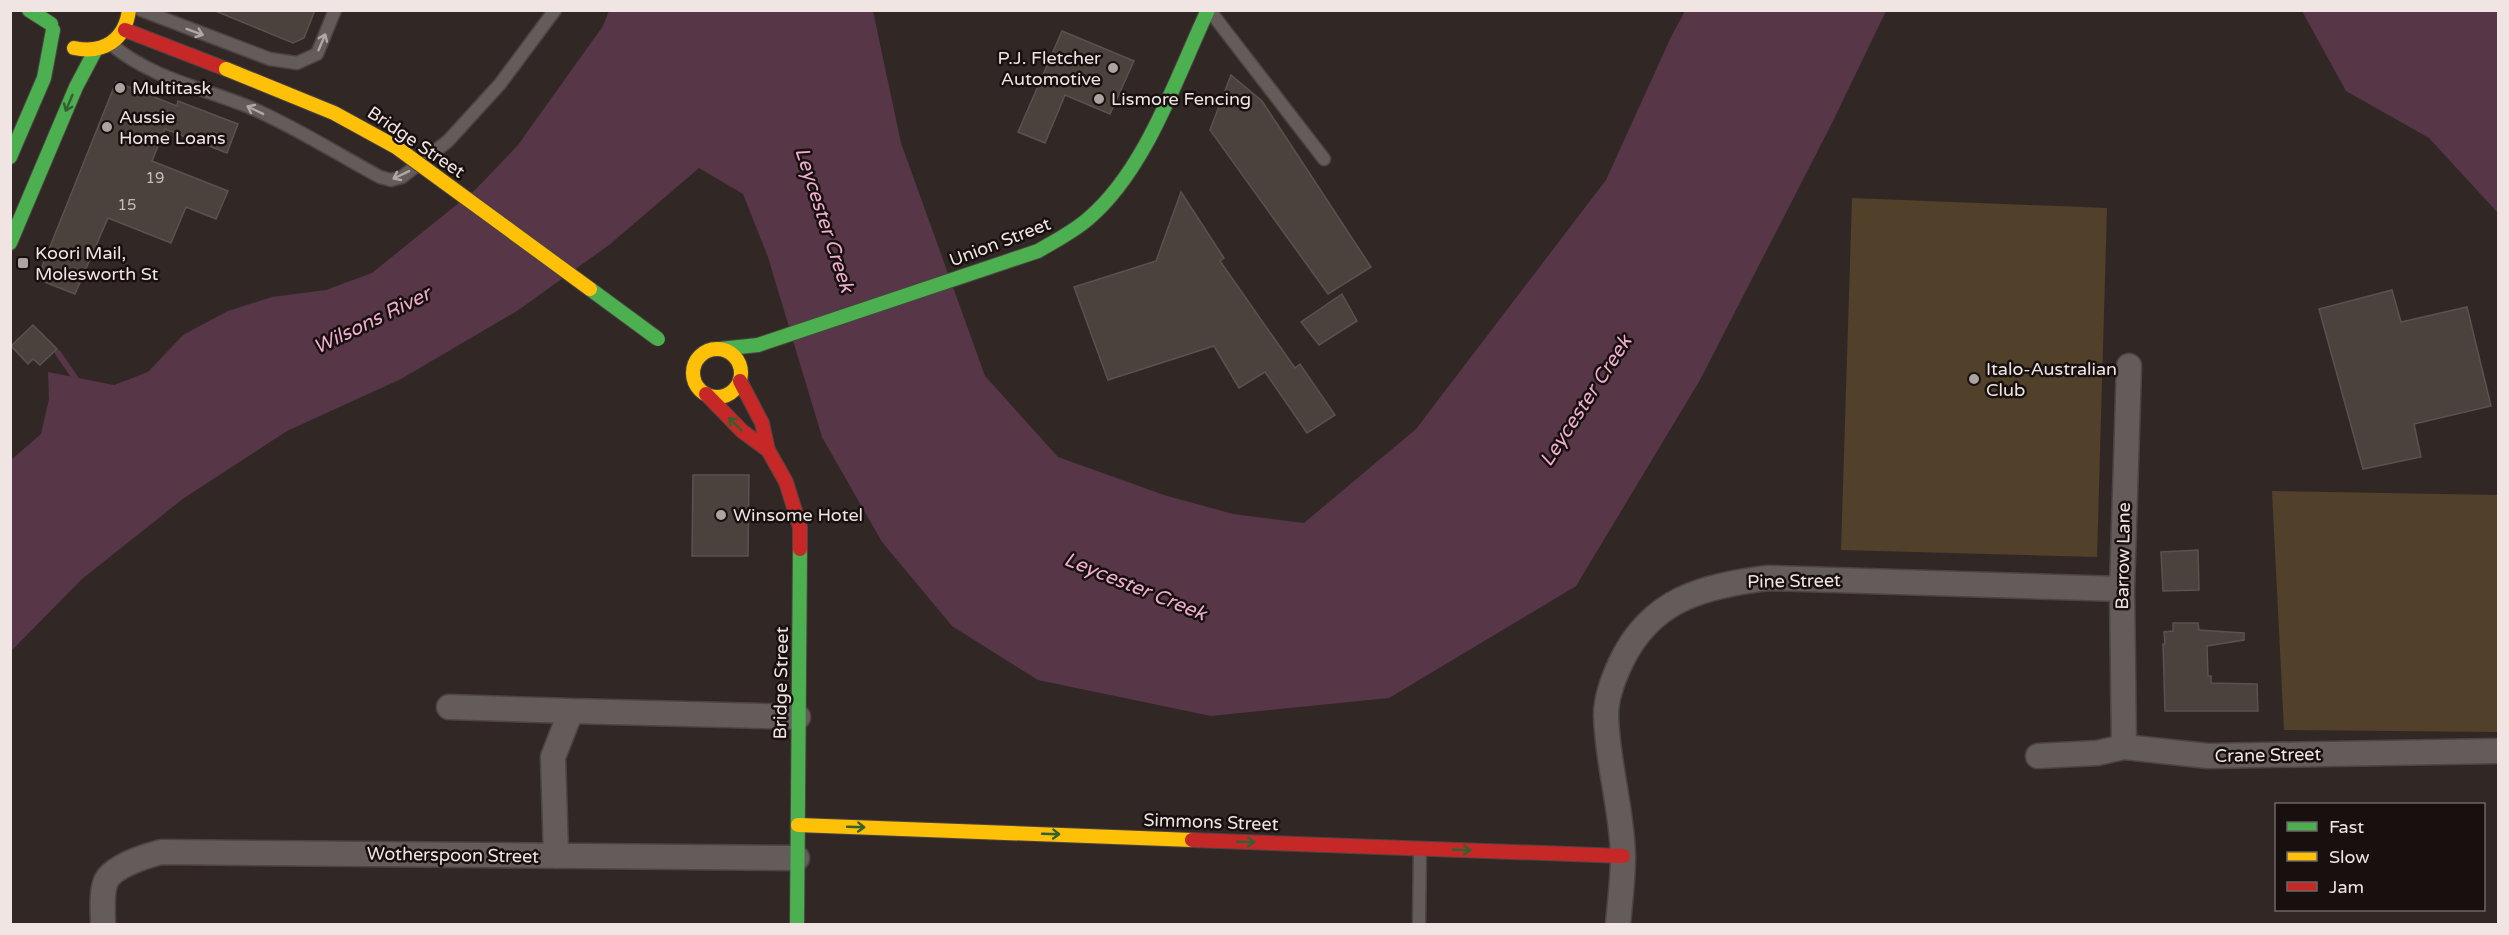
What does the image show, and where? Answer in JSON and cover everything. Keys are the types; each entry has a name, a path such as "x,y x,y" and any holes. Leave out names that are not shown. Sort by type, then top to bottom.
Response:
{"main road":[{"path":"29,10 51,21 61,40 71,47 95,51 111,44 124,30 129,10"},
{"name":"Union Street","path":"715,350 758,345 1038,250 1063,237 1088,219 1115,192 1140,157 1208,10"},
{"path":"10,157 44,78 51,21"},
{"name":"Bridge Street","path":"124,30 325,108 363,126 396,147 663,342"},
{"path":"10,243 76,87 95,51"},
{"path":"679,361 693,376 700,390 713,397 726,395 737,387 740,374 758,345"},
{"path":"689,346 734,355 740,374"},
{"path":"693,376 695,363 704,353 715,350"},
{"name":"Bridge Street","path":"740,374 762,423 768,450 786,482 800,527 796,924"},
{"name":"Bridge Street","path":"706,394 742,431 768,450"},
{"name":"Simmons Street","path":"798,825 1623,856"}],"street":[{"name":"Barrow Lane","path":"2124,747 2122,589 2129,366"},
{"name":"Pine Street","path":"1618,924 1623,856 1606,713 1616,673 1632,640 1653,616 1686,597 1728,583 1768,578 2122,589"},
{"path":"449,707 798,717"},
{"path":"556,856 553,757 571,711"},
{"name":"Crane Street","path":"2038,756 2097,753 2124,747 2208,756 2499,751"},
{"name":"Wotherspoon Street","path":"103,924 107,880 113,873 136,860 161,852 797,858"}],"lane":[{"path":"141,10 270,59 297,63 317,54 335,10"},
{"path":"111,44 131,61 207,93 250,107 380,177 391,180 402,177 448,141 500,84 555,10"},
{"path":"1208,10 1324,159"},
{"path":"1419,924 1420,848"}],"shaded area":[{"name":"Italo-Australian Club","path":"1852,198 2107,208 2097,557 1841,550"},
{"path":"2272,491 2498,495 2498,732 2284,730"}],"water":[{"path":"609,11 873,11 901,143 985,376 1058,457 1164,495 1233,514 1304,523 1416,429 1606,180 1685,11 1886,11 1832,123 1700,380 1576,586 1389,698 1211,716 1038,680 952,626 882,542 822,437 768,257 743,194 699,168 609,245 517,311 401,379 287,431 184,498 82,579 11,651 11,460 41,434 49,399 48,372 114,385 148,372 183,335 228,311 272,297 326,290 372,273 476,189 518,145 603,26"},
{"path":"2302,11 2498,11 2498,213 2429,138 2346,91"}],"building":[{"path":"213,10 315,10 304,38 293,43"},
{"path":"1062,31 1134,61 1110,114 1065,95 1045,143 1018,132"},
{"path":"1231,75 1262,101 1371,267 1328,294 1210,130"},
{"path":"116,82 177,106 178,101 238,124 227,153 165,129 152,161 228,191 216,219 186,207 171,243 108,218 75,294 37,279"},
{"path":"1181,192 1224,258 1220,261 1295,368 1300,364 1335,415 1307,433 1265,372 1239,388 1214,346 1108,380 1074,287 1156,261"},
{"path":"2392,290 2401,322 2467,307 2491,406 2414,424 2421,457 2363,469 2319,309"},
{"path":"1342,294 1357,321 1319,345 1301,322"},
{"path":"33,325 57,349 40,365 33,359 28,364 11,346"},
{"name":"Winsome Hotel","path":"693,475 749,475 748,556 692,556"},
{"path":"2198,550 2199,590 2163,591 2161,552"},
{"path":"2173,623 2198,623 2199,630 2244,633 2244,640 2207,646 2208,676 2211,676 2211,683 2257,684 2258,711 2165,711 2164,632 2173,631"}],"waterway":[{"path":"58,353 80,385"}],"traffic: fast":[{"path":"29,10 51,24"},
{"path":"720,349 758,345 1038,251 1076,228 1108,199 1127,175 1143,149 1158,122 1208,10"},
{"path":"10,157 44,78 53,30"},
{"path":"10,243 76,87 95,51"},
{"path":"590,289 658,339"},
{"path":"797,924 800,549"}],"traffic: slow":[{"path":"74,48 104,47 118,37 127,20 129,10"},
{"path":"226,69 334,113 396,147 590,289"},
{"path":"717,349 734,356 741,373 734,390 717,397 700,390 693,373 700,356 717,349"},
{"path":"798,825 1192,840"}],"traffic: jam":[{"path":"125,30 226,69"},
{"path":"740,381 762,423 768,450 786,482 800,527 800,549"},
{"path":"706,394 742,431 768,450"},
{"path":"1192,840 1623,856"}],"place":[{"name":"P.J. Fletcher Automotive","path":"1113,68"},
{"name":"Multitask","path":"120,88"},
{"name":"Lismore Fencing","path":"1099,99"},
{"name":"Aussie Home Loans","path":"107,127"},
{"name":"Koori Mail, Molesworth St","path":"23,263"},
{"name":"Italo-Australian Club","path":"1974,379"},
{"name":"Winsome Hotel","path":"721,515"}],"water label":[{"name":"Leycester Creek","path":"824,220"},
{"name":"Wilsons River","path":"372,321"},
{"name":"Leycester Creek","path":"1586,401"},
{"name":"Leycester Creek","path":"1135,587"}]}
